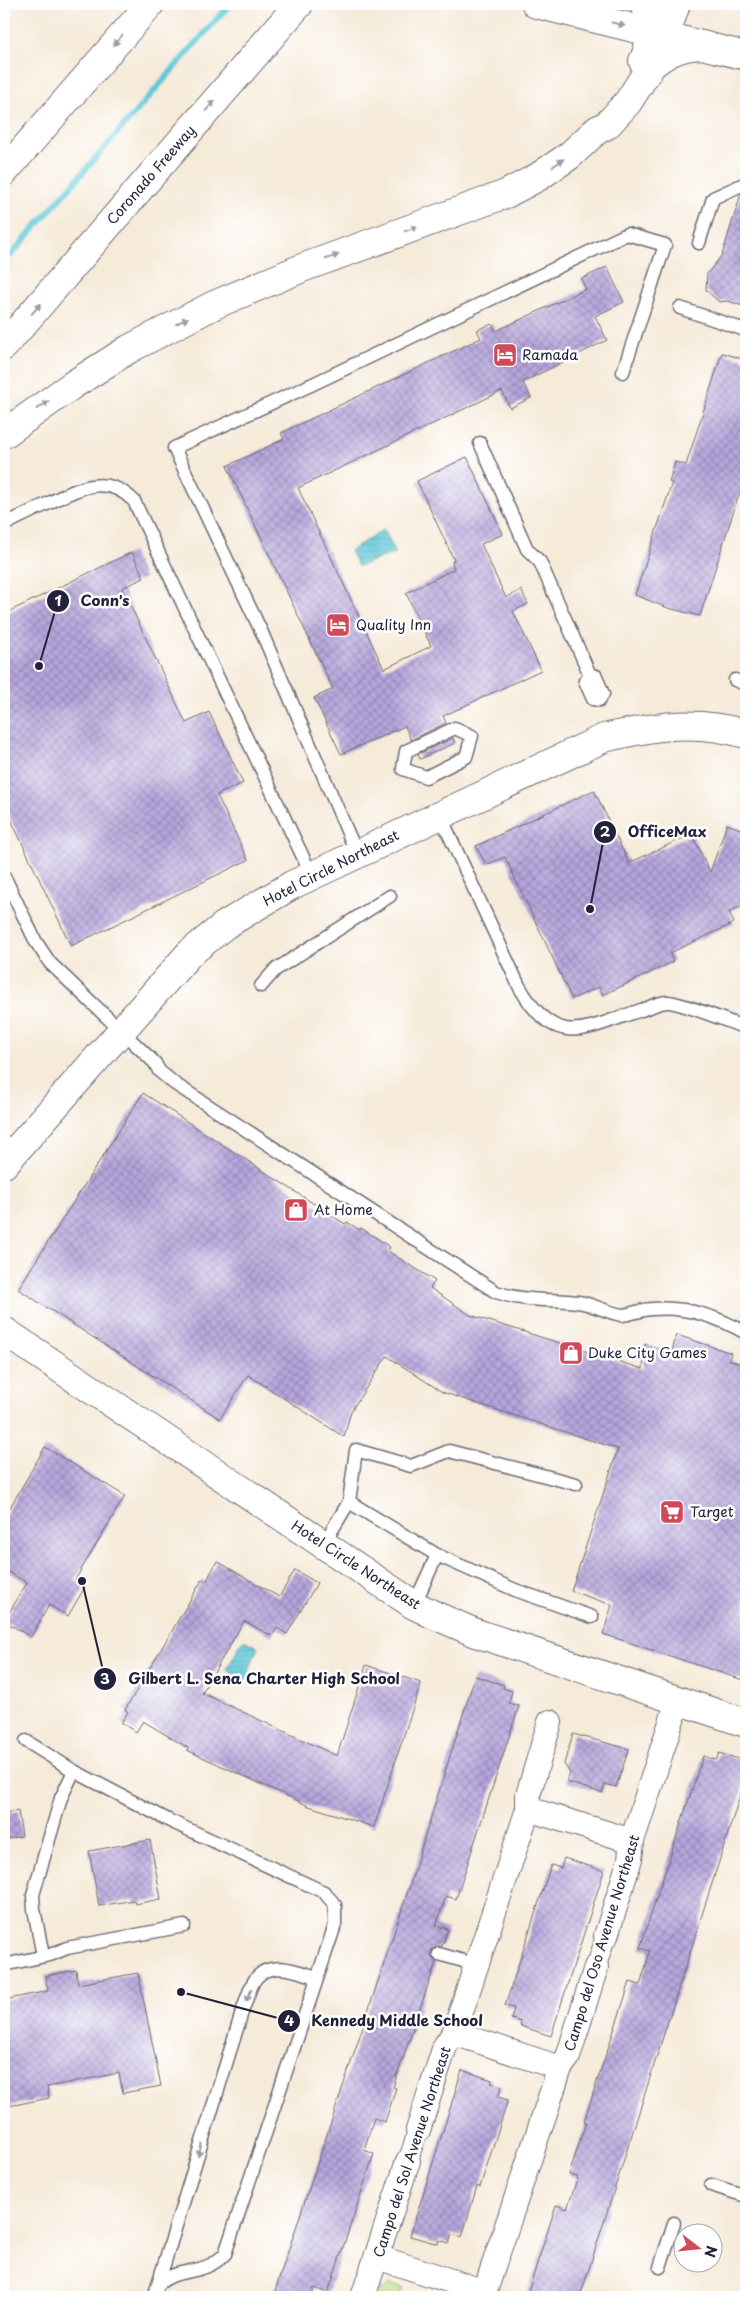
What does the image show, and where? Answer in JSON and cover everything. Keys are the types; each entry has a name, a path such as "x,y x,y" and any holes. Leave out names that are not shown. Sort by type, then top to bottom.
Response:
{"main road":[{"path":"4,172 150,4"},
{"name":"Coronado Freeway","path":"4,346 299,4"},
{"path":"536,4 746,56"},
{"path":"4,434 71,386 158,333 272,280 506,194 553,167 616,116 638,89 653,64 658,34 645,4"},
{"path":"597,130 600,120 625,89 644,60 647,51 676,4"},
{"path":"653,64 672,50 702,45"},
{"name":"Hotel Circle Northeast","path":"4,1164 189,954 225,925 312,876 604,738 650,727 702,725 746,734"},
{"name":"Hotel Circle Northeast","path":"4,1330 324,1545 434,1616 476,1632 746,1723"}],"street":[{"name":"Campo del Oso Avenue Northeast","path":"484,2295 560,2068 568,2057 630,1859 632,1841 678,1700"},
{"name":"Campo del Sol Avenue Northeast","path":"363,2297 445,2046 454,2033 528,1809 528,1795 550,1722"},
{"path":"528,1809 632,1841"},
{"path":"454,2033 560,2068"},
{"path":"377,2257 484,2295"}],"lane":[{"path":"699,243 713,198 746,183"},
{"path":"357,854 262,633 174,448 341,371 627,234 665,245 623,372"},
{"path":"680,308 742,328"},
{"path":"480,443 527,549 540,562 590,676"},
{"path":"4,525 83,487 110,486 126,494 134,501 312,876"},
{"path":"455,728 472,736 466,756 426,777 403,769 406,751 455,728"},
{"path":"440,815 519,986 528,1002 549,1023 563,1029 573,1030 596,1027 667,1002 746,1028"},
{"path":"4,876 36,942 50,963 155,1063 159,1071 175,1084 496,1292 516,1299 578,1302 624,1315 648,1309 670,1308 706,1315 731,1324 746,1333"},
{"path":"261,986 275,970 390,896"},
{"path":"324,1545 349,1502 356,1450 411,1466 449,1452 576,1484"},
{"path":"349,1502 437,1556 515,1590 592,1617"},
{"path":"414,1604 437,1556"},
{"path":"26,1741 74,1772 214,1842 324,1892 335,1905 335,1924 225,2254 214,2264 200,2270 166,2277 158,2284"},
{"path":"43,1956 33,1895 61,1798 74,1772"},
{"path":"4,1965 68,1948 184,1926"},
{"path":"439,1954 477,1965"},
{"path":"154,2297 243,2009 257,1977 270,1968 286,1969 317,1977"},
{"path":"711,2185 746,2196"},
{"path":"660,2267 672,2230"}],"green space":[{"path":"389,2284 403,2287 400,2297 375,2297 379,2286 382,2291"}],"water":[{"path":"384,529 395,553 358,566 350,551"},
{"path":"243,1640 258,1647 248,1673 251,1675 249,1679 235,1676 227,1669"}],"building":[{"path":"746,192 746,307 728,301 719,302 706,290 707,274 722,255 741,194"},
{"path":"607,267 624,302 595,316 607,340 523,382 531,398 510,408 502,391 298,488 384,669 431,646 406,593 454,569 452,562 454,560 417,481 467,457 503,534 481,544 506,598 521,590 528,604 513,611 541,670 443,716 446,723 411,740 405,726 341,754 314,698 333,689 227,466 284,439 281,433 481,338 477,330 492,324 496,331 586,289 581,279"},
{"path":"722,353 746,360 746,492 740,491 700,616 668,608 635,595 672,483 669,482 675,462 686,465"},
{"path":"132,552 144,578 122,588 186,723 209,712 243,783 217,795 248,860 71,946 4,805 4,614"},
{"path":"453,738 455,743 420,759 418,754"},
{"path":"594,790 629,863 692,834 710,872 727,824 746,831 746,904 729,912 734,923 670,953 673,962 603,995 599,987 572,999 505,857 486,865 476,846"},
{"path":"143,1093 345,1224 347,1222 360,1230 361,1228 390,1247 388,1251 435,1281 430,1288 470,1315 643,1369 645,1344 671,1353 677,1335 731,1353 729,1360 746,1366 746,1681 603,1634 612,1605 571,1591 618,1449 442,1392 387,1356 351,1411 344,1437 248,1375 220,1419 18,1289"},
{"path":"45,1447 125,1496 75,1580 85,1587 68,1616 49,1605 31,1637 4,1621 27,1583 4,1569 4,1518"},
{"path":"217,1561 279,1597 295,1570 317,1583 287,1634 277,1628 272,1636 244,1621 202,1693 337,1756 366,1665 421,1683 374,1827 309,1806 187,1750 188,1748 143,1721 136,1732 121,1723 128,1712 125,1710 202,1580 206,1582"},
{"path":"475,1676 504,1685 503,1688 512,1691 509,1703 519,1706 456,1899 446,1896 436,1926 448,1929 442,1946 437,1946 431,1951 431,1956 436,1962 393,2087 396,2088 385,2122 374,2118 364,2150 374,2154 328,2293 314,2288 311,2297 273,2297 407,1894"},
{"path":"573,1734 629,1749 616,1787 605,1784 602,1793 567,1782 570,1773 564,1764"},
{"path":"719,1753 746,1761 746,1777 580,2297 543,2297 528,2292 556,2205 567,2209 578,2177 569,2175 586,2122 584,2121 630,1982 640,1985 650,1951 640,1948 703,1756 716,1760"},
{"path":"18,1811 22,1836 4,1840 4,1813"},
{"path":"150,1840 161,1899 135,1904 134,1900 99,1906 89,1851"},
{"path":"564,1858 604,1871 551,2036 520,2026 521,2022 511,2019 514,2008 505,2006 551,1865 561,1868"},
{"path":"76,1970 78,1984 138,1973 161,2086 123,2093 119,2073 47,2087 49,2098 4,2107 4,2000 48,1991 45,1976"},
{"path":"462,2070 492,2080 491,2083 502,2086 498,2097 508,2100 480,2187 477,2186 462,2237 452,2234 449,2243 439,2240 438,2244 410,2236"}],"waterway":[{"path":"4,263 230,4"}],"place":[{"name":"Ramada","path":"505,355"},
{"name":"Quality Inn","path":"338,625"},
{"name":"Conn's","path":"39,666"},
{"name":"OfficeMax","path":"590,909"},
{"name":"At Home","path":"296,1210"},
{"name":"Duke City Games","path":"571,1353"},
{"name":"Target","path":"672,1512"},
{"name":"Gilbert L. Sena Charter High School","path":"82,1581"},
{"name":"Kennedy Middle School","path":"181,1992"}]}
